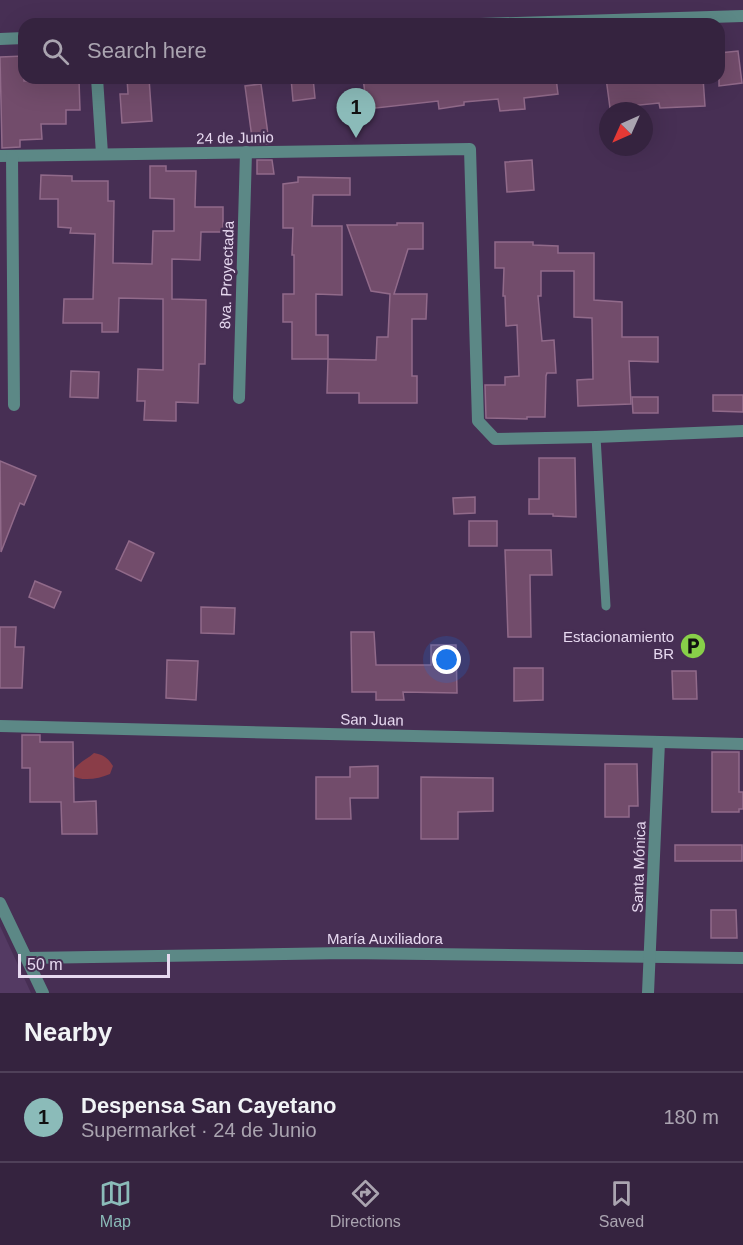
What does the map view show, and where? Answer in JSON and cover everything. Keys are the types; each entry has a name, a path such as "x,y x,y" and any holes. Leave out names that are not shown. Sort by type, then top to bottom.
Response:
{"street":[{"path":"677,18 743,16"},
{"path":"0,39 18,38"},
{"path":"97,84 102,154"},
{"name":"24 de Junio","path":"6,156 470,149 478,421 495,439 596,437"},
{"name":"8va. Proyectada","path":"239,398 246,152"},
{"path":"6,156 14,405"},
{"path":"596,437 743,431"},
{"name":"San Juan","path":"0,726 743,744"},
{"name":"Santa Mónica","path":"648,993 659,742"},
{"path":"0,903 43,993"},
{"name":"María Auxiliadora","path":"27,958 345,953 743,958"}],"lane":[{"path":"596,437 606,606"}],"shaded area":[{"path":"94,753 103,756 111,763 113,766 110,774 90,779 71,775 78,765"},
{"path":"0,926 31,993 0,993"}],"building":[{"path":"738,51 742,83 719,86 719,84 725,84 725,52"},
{"path":"18,56 18,84 79,84 80,110 66,110 66,124 41,124 42,139 20,140 20,147 2,148 0,57"},
{"path":"127,84 149,84 152,121 122,123 120,94 128,94"},
{"path":"261,84 269,144 257,144 258,137 252,138 245,86"},
{"path":"292,84 314,84 315,98 293,101"},
{"path":"364,84 557,84 558,94 524,98 525,109 500,111 498,99 464,102 464,105 439,109 438,101 367,109"},
{"path":"607,84 703,84 705,106 660,108 659,103 609,102"},
{"path":"257,160 272,160 274,174 257,174"},
{"path":"532,160 534,190 507,192 505,162"},
{"path":"150,166 166,166 166,171 196,171 195,207 223,207 223,232 201,232 200,260 172,259 172,299 206,300 205,364 199,364 198,403 176,402 176,421 144,420 145,401 137,401 138,369 163,370 163,299 119,298 118,332 102,332 102,323 63,323 64,299 93,299 95,234 70,233 71,228 58,227 58,199 40,199 41,175 72,176 72,181 108,181 108,201 114,201 113,263 152,264 153,231 174,231 174,199 150,198"},
{"path":"298,177 350,178 350,195 313,195 312,226 342,226 342,295 316,294 316,335 328,335 328,359 292,359 292,322 283,322 283,294 294,294 294,255 292,255 293,228 283,228 283,184 298,182"},
{"path":"397,223 423,223 423,249 408,249 394,294 427,294 426,319 412,319 412,376 417,376 417,403 359,403 359,393 327,393 328,359 376,360 377,337 388,337 390,294 371,291 347,225 397,225"},
{"path":"495,242 533,242 533,245 558,246 558,253 594,253 594,300 622,302 622,337 658,337 658,362 629,361 631,404 578,406 577,380 593,379 592,318 574,317 574,271 541,271 541,296 538,296 542,341 554,340 556,373 547,373 546,376 545,417 486,418 485,385 505,385 505,377 519,376 517,325 506,326 505,296 503,296 504,268 495,268"},
{"path":"71,371 99,372 98,398 70,397"},
{"path":"713,395 743,395 743,412 713,411"},
{"path":"632,397 658,397 658,413 633,413"},
{"path":"539,458 575,458 576,517 529,514 529,499 539,499"},
{"path":"0,461 36,476 24,505 20,503 1,552"},
{"path":"475,497 475,513 454,514 453,498"},
{"path":"469,521 497,521 497,546 469,546"},
{"path":"129,541 154,553 141,581 116,569"},
{"path":"505,550 551,550 552,575 530,575 531,637 508,637"},
{"path":"35,581 61,592 54,608 29,597"},
{"path":"201,607 235,608 234,634 201,633"},
{"path":"0,627 16,627 15,647 24,647 22,688 0,688"},
{"path":"351,632 374,632 376,665 431,665 431,645 456,645 457,693 403,692 404,700 376,700 376,692 352,692"},
{"path":"167,660 198,661 196,700 166,698"},
{"path":"514,668 543,668 543,700 514,701"},
{"path":"672,671 696,671 697,699 673,699"},
{"path":"22,735 40,735 40,742 73,742 74,802 96,801 97,834 62,834 61,802 30,802 30,768 22,768"},
{"path":"712,752 739,752 739,792 743,792 743,809 739,809 739,812 712,812"},
{"path":"605,764 637,764 638,806 629,806 629,817 605,817"},
{"path":"378,766 378,798 350,798 351,819 316,819 316,777 350,777 350,767"},
{"path":"421,777 493,778 493,811 458,812 458,839 421,839"},
{"path":"675,845 742,845 742,861 675,861"},
{"path":"711,910 736,910 737,938 711,938"}],"place":[{"name":"Despensa San Cayetano","path":"356,138"},
{"name":"Estacionamiento BR","path":"693,646"}]}
